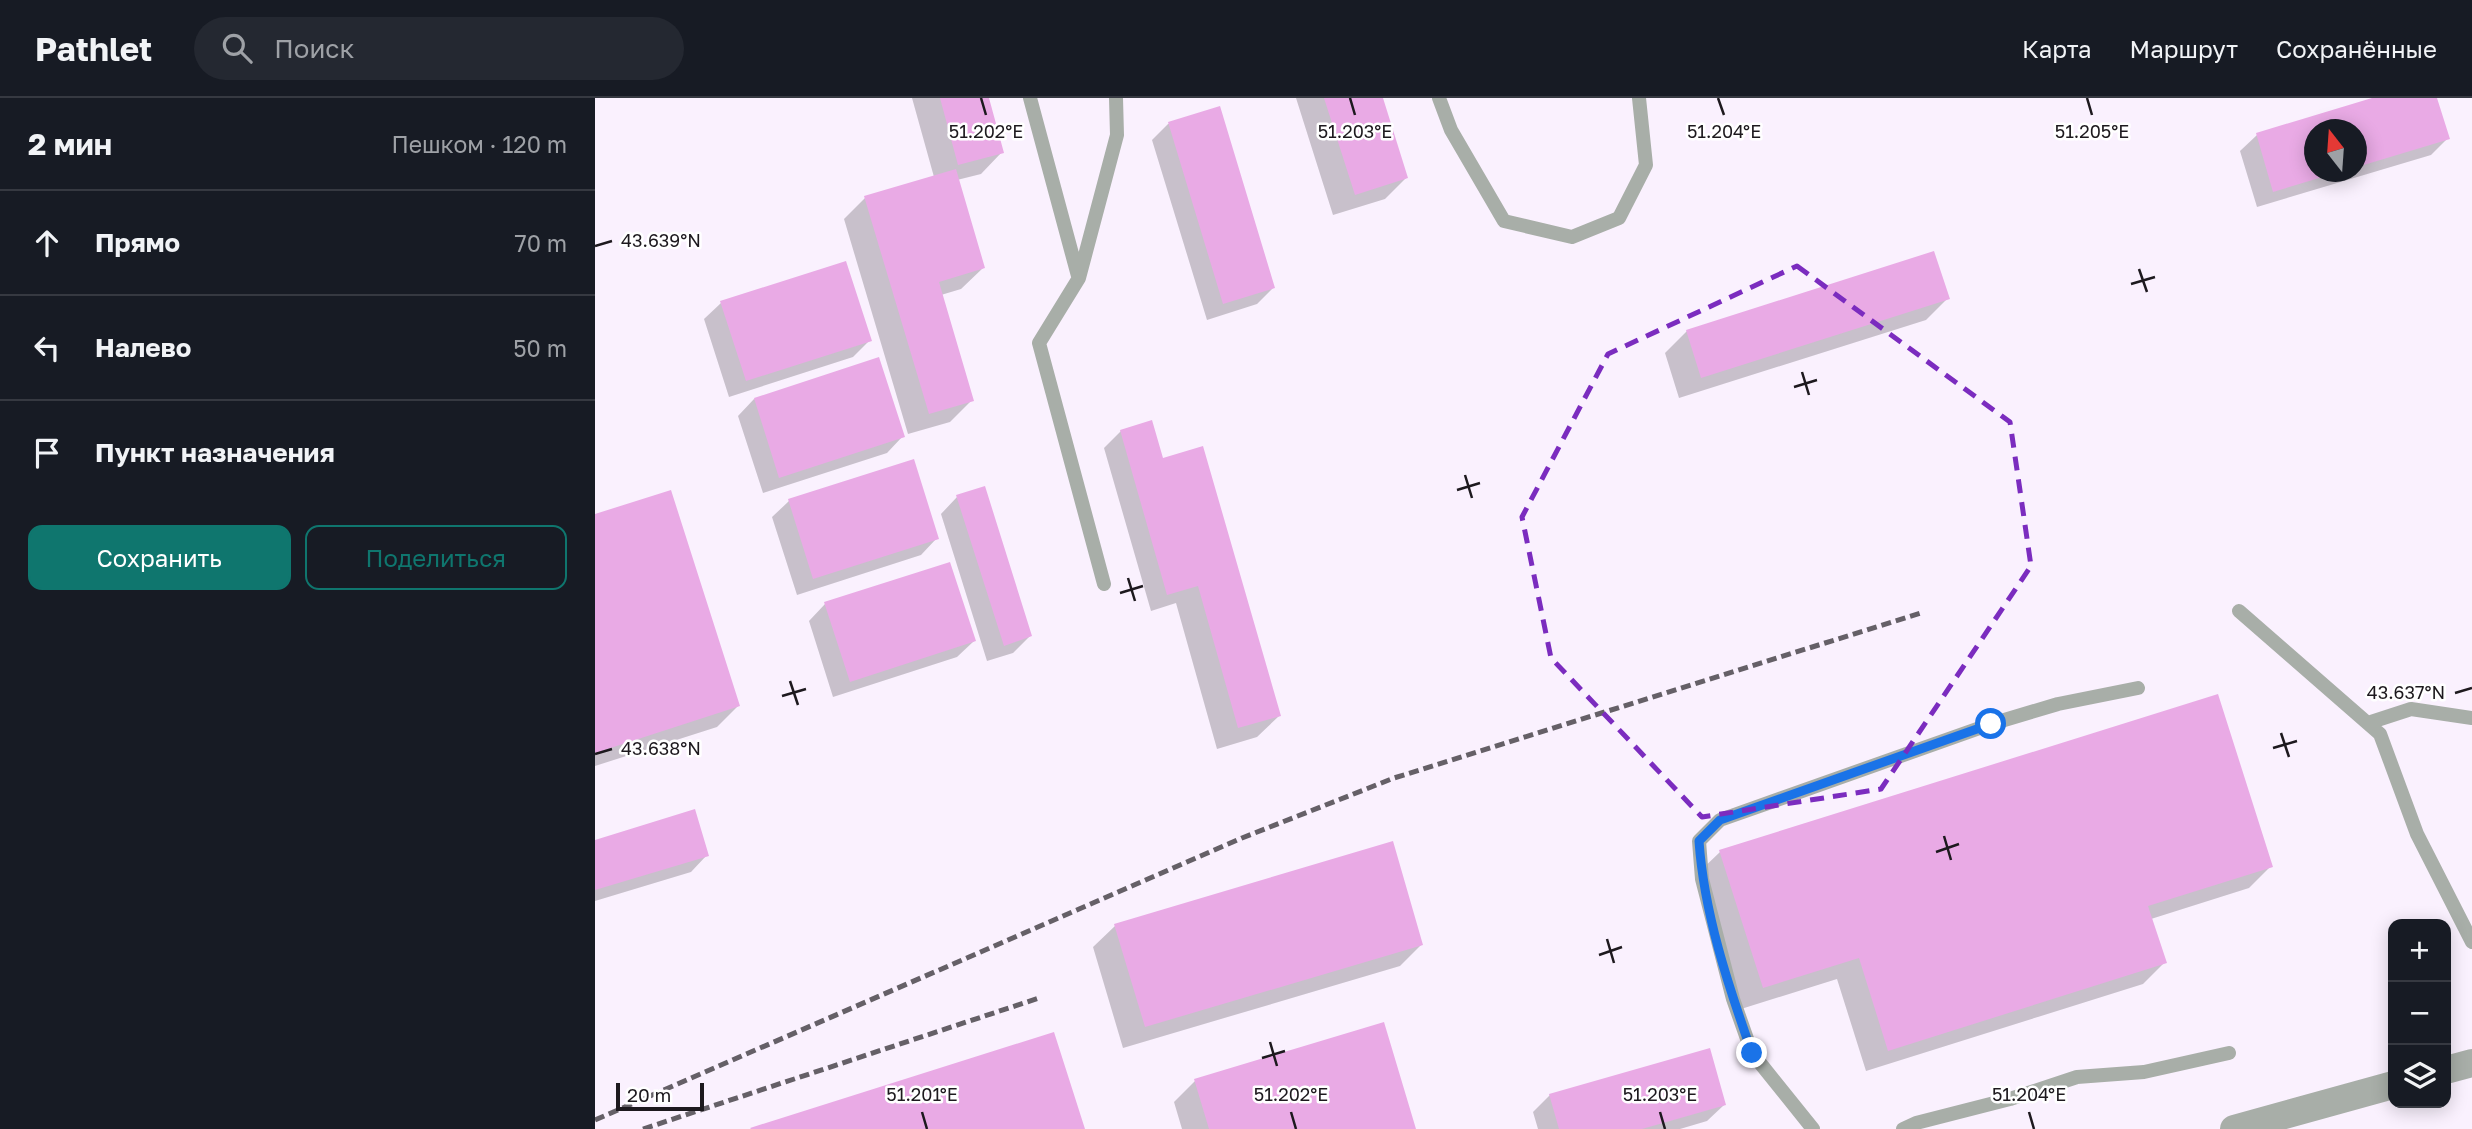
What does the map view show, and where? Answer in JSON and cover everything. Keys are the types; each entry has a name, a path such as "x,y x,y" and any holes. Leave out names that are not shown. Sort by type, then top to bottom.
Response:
{"street":[{"path":"2451,1069 2472,1063"},
{"path":"2234,1129 2388,1086"}],"lane":[{"path":"1030,98 1079,278"},
{"path":"1104,584 1039,343 1079,278 1117,135 1116,98"},
{"path":"1439,98 1451,130 1504,221 1572,237 1619,218 1646,165 1639,98"},
{"path":"2239,611 2380,734 2417,834 2472,942"},
{"path":"1813,1129 1752,1053 1733,999 1702,878 1699,841 1720,820 1991,724 2058,704 2138,688"},
{"path":"2368,723 2411,709 2472,718"},
{"path":"1903,1129 1916,1123 2010,1099 2077,1076 2144,1072 2229,1054"}],"highlighted area":[{"path":"1797,266 2010,422 2031,566 1881,789 1702,817 1551,658 1522,517 1608,354"}],"building":[{"path":"940,98 989,98 1004,153 958,165"},
{"path":"1324,98 1383,98 1408,178 1355,195"},
{"path":"2372,98 2437,98 2450,139 2367,164 2367,119 2304,119 2306,182 2273,192 2256,133"},
{"path":"1220,106 1275,288 1223,304 1168,122"},
{"path":"956,169 985,268 939,282 974,401 929,414 864,196"},
{"path":"1934,251 1950,299 1701,378 1686,330"},
{"path":"846,261 872,341 746,381 720,301"},
{"path":"879,357 905,437 779,478 754,398"},
{"path":"1152,420 1163,458 1203,446 1281,716 1238,728 1198,586 1167,595 1120,430"},
{"path":"914,459 939,539 813,579 788,499"},
{"path":"985,486 1032,636 1004,646 956,495"},
{"path":"671,490 740,706 595,753 595,514"},
{"path":"950,562 976,641 850,682 824,602"},
{"path":"2218,694 2273,867 2148,906 2167,963 1888,1051 1859,958 1763,988 1719,850"},
{"path":"695,809 709,856 595,890 595,840"},
{"path":"1393,841 1423,945 1145,1027 1114,924"},
{"path":"1384,1022 1416,1129 1209,1129 1194,1079"},
{"path":"1054,1032 1085,1129 750,1128"},
{"path":"1710,1048 1726,1105 1642,1129 1559,1129 1549,1094"}],"railway":[{"path":"595,1120 1242,838 1394,778 1924,612"},
{"path":"643,1129 1039,998"}],"route":[{"path":"1752,1053 1733,999 1702,878 1699,841 1720,820 1991,724"}]}
